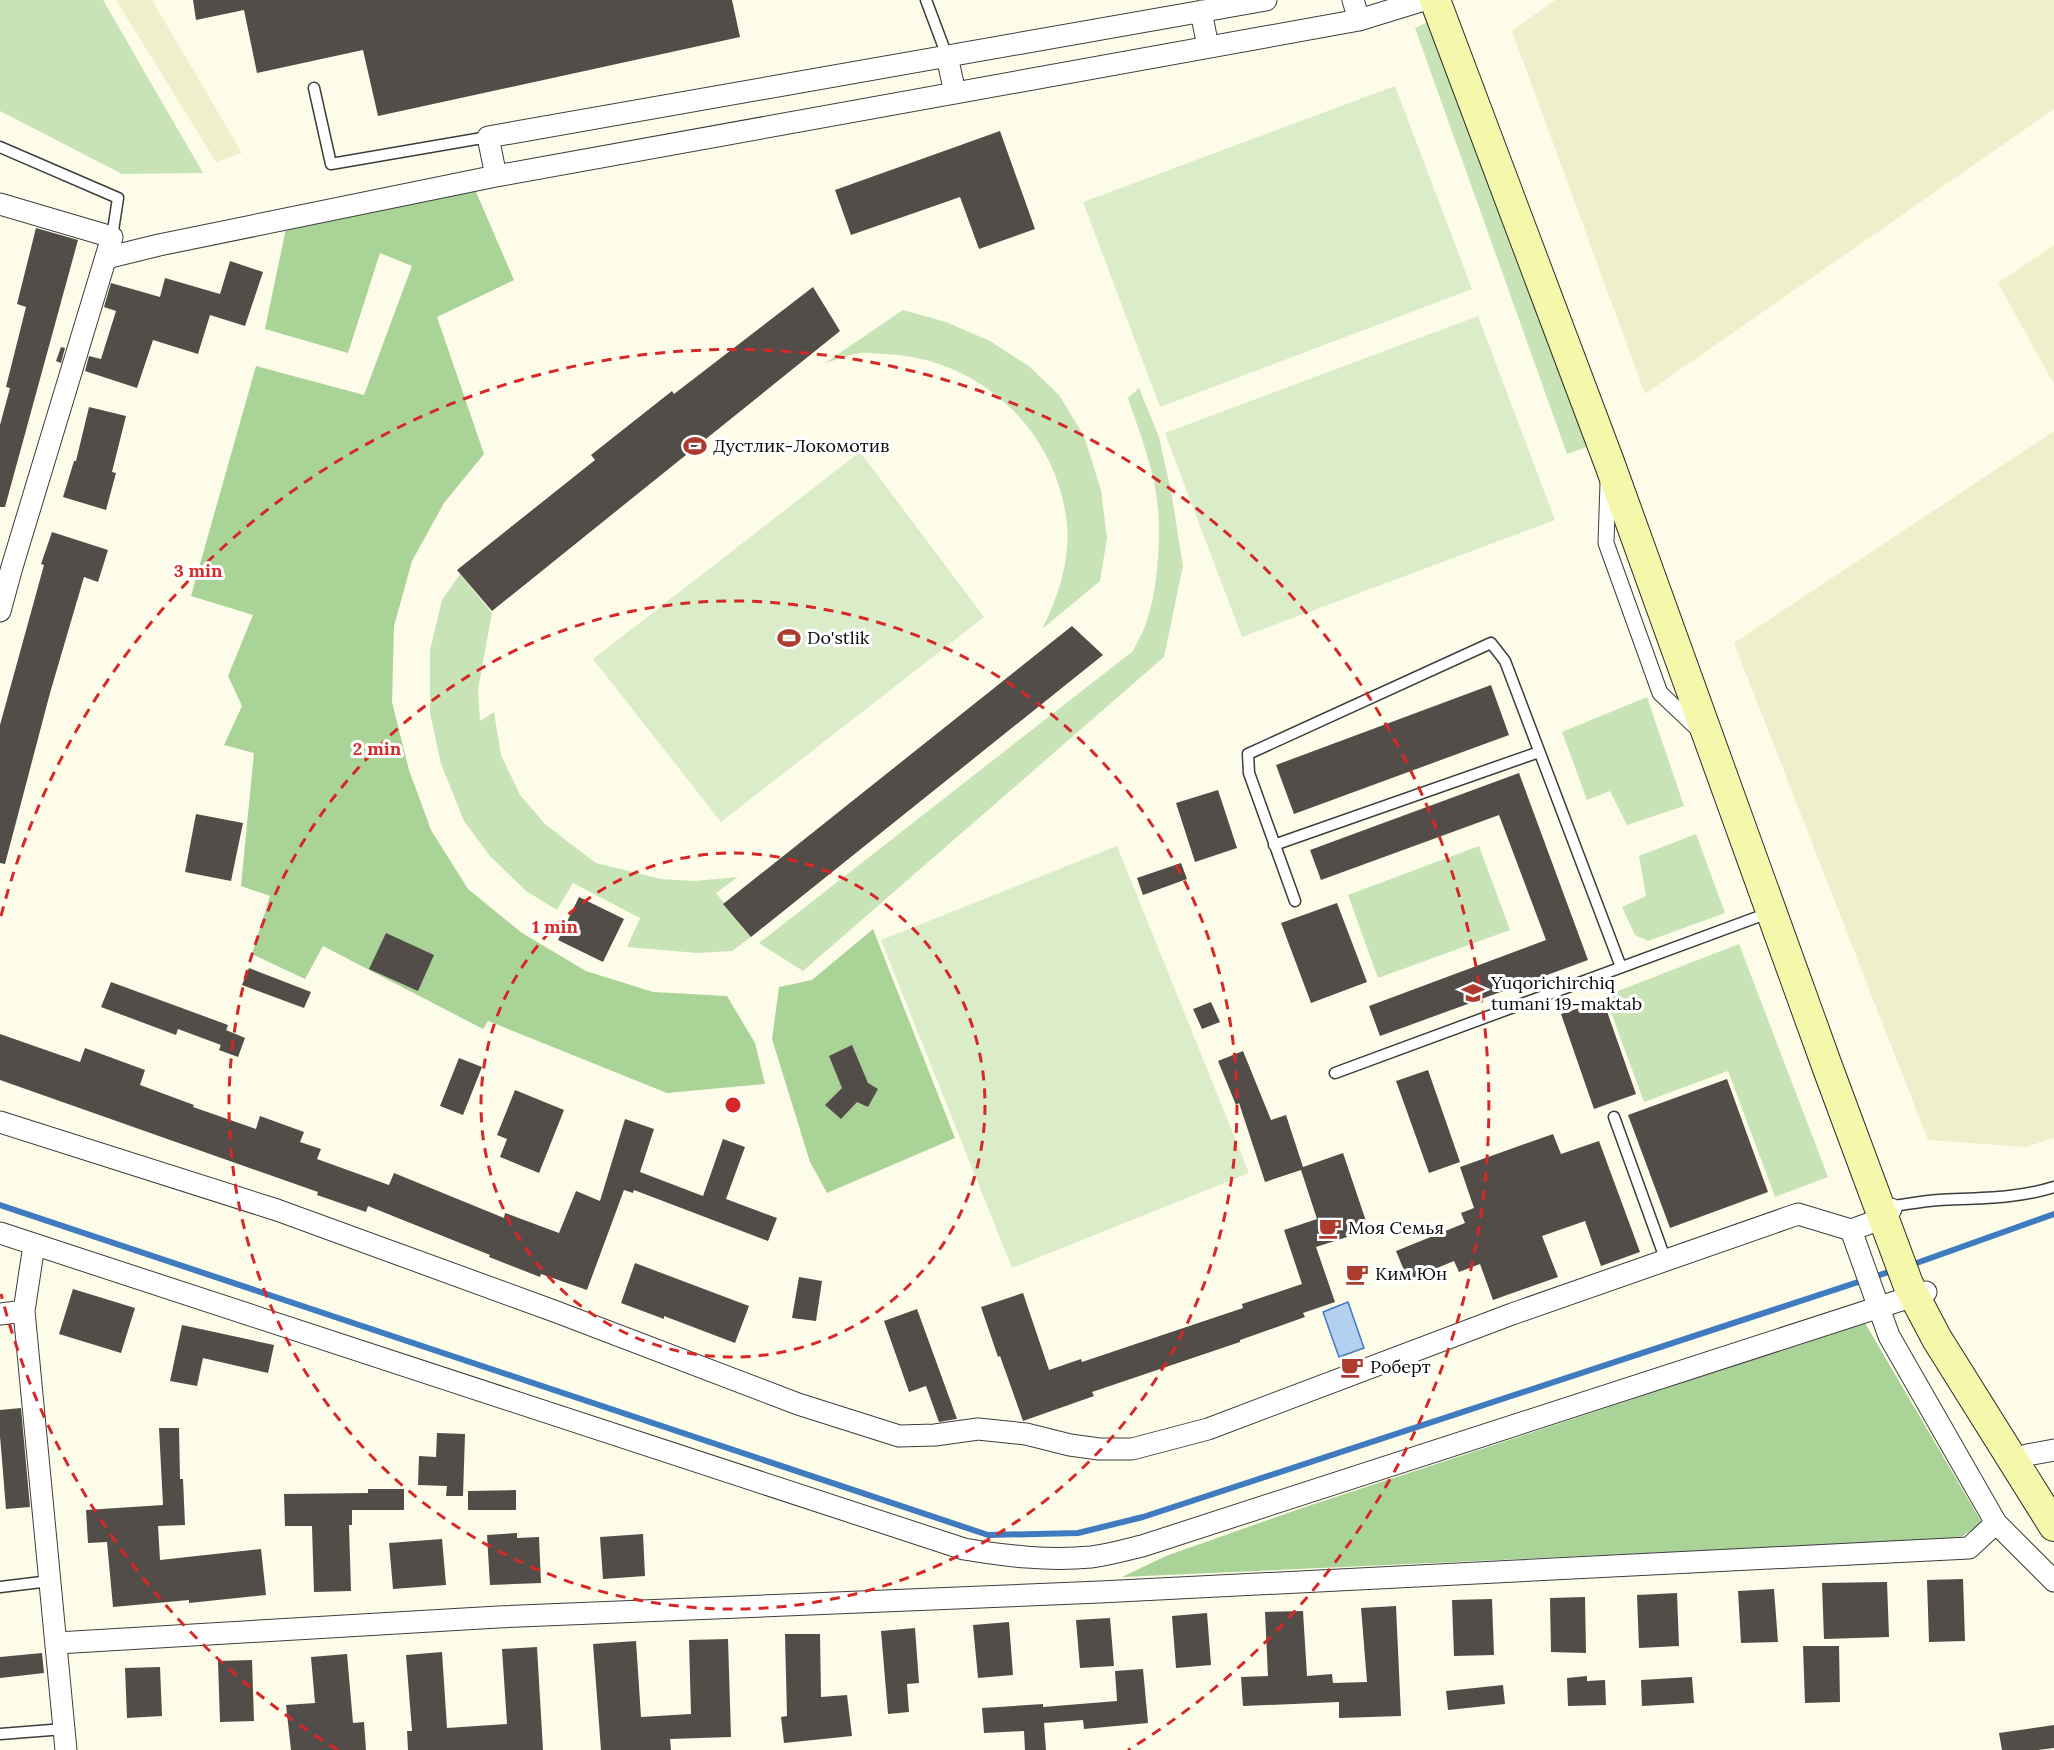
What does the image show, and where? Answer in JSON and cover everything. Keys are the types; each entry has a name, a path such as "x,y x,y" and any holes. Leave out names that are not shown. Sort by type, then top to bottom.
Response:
{"main road":[{"path":"1435,0 1609,462 1771,912 1917,1287 2032,1456 2054,1495"},
{"path":"1453,0 1616,436 1888,1215"},
{"path":"2032,1456 2054,1526"}],"street":[{"path":"496,176 488,137 1266,0"},
{"path":"106,258 159,245 496,176 1208,46 1356,10 1424,0"},
{"path":"1201,11 1208,46"},
{"path":"946,56 955,93"},
{"path":"0,204 112,237 0,611"},
{"path":"0,1122 277,1210 555,1311 798,1404 899,1436 935,1435 978,1429 1026,1434 1070,1445 1100,1449 1132,1449 1208,1429 1512,1314 1798,1214 1851,1230 1888,1215"},
{"path":"1851,1230 1889,1336 1996,1523 2054,1581"},
{"path":"0,1233 964,1549 1005,1556 1042,1558 1092,1557 1142,1546 1872,1288 1917,1287"},
{"path":"34,1245 24,1311 65,1740"},
{"path":"0,1314 24,1311"},
{"path":"57,1643 510,1617 1100,1592 1969,1548 1996,1523"}],"lane":[{"path":"926,0 946,56"},
{"path":"314,88 331,164 488,137"},
{"path":"0,147 118,198 112,237"},
{"path":"1295,901 1249,773 1248,754 1491,643 1505,661 1621,967"},
{"path":"1275,845 1539,752"},
{"path":"1335,1073 1771,912"},
{"path":"1614,1117 1666,1261"},
{"path":"1888,1215 1937,1200 1979,1200 2030,1194 2054,1187"},
{"path":"0,1587 50,1581"},
{"path":"0,1734 65,1740"}],"green space":[{"path":"0,0 103,0 203,173 122,174 0,111"},
{"path":"116,0 152,0 242,153 216,162"},
{"path":"1555,0 2054,0 2054,109 1645,394 1512,31"},
{"path":"1430,21 1587,447 1567,454 1415,28"},
{"path":"1395,86 1472,289 1160,407 1083,202"},
{"path":"470,178 514,280 437,317 484,454 444,503 412,561 394,626 392,702 409,770 431,830 468,889 522,933 586,971 653,992 727,996 755,1043 765,1084 667,1093 488,1021 483,1029 323,946 305,979 252,954 270,896 241,886 254,753 224,745 242,706 228,676 253,615 191,596 256,366 364,395 412,266 380,253 348,353 265,329 289,214"},
{"path":"2054,245 2054,384 1998,283"},
{"path":"903,310 946,322 990,341 1030,367 1059,395 1084,436 1101,490 1107,538 1100,581 1042,629 1062,579 1068,541 1067,522 1052,467 1037,440 1019,416 996,395 971,379 944,366 914,357 863,353 825,363"},
{"path":"1478,316 1555,520 1242,637 1165,433"},
{"path":"1139,388 1159,437 1171,491 1183,566 1164,657 803,971 759,943 1133,651 1145,626 1153,600 1159,536 1154,480 1128,398"},
{"path":"2054,431 2054,1138 2026,1147 1928,1140 1734,643"},
{"name":"Do'stlik","path":"860,452 984,617 721,822 593,659"},
{"path":"460,574 492,613 478,689 480,721 494,712 501,755 520,795 546,825 596,863 661,879 694,881 738,877 716,893 751,937 732,951 697,953 627,947 640,918 573,883 557,910 526,891 490,856 464,821 441,764 430,713 430,650 442,600"},
{"path":"1647,697 1684,806 1627,825 1610,791 1587,800 1562,732"},
{"path":"1696,834 1725,913 1648,941 1635,935 1622,907 1646,896 1639,856"},
{"path":"1117,846 1249,1173 1012,1268 881,940"},
{"path":"1479,846 1510,930 1378,978 1348,895"},
{"path":"873,929 955,1138 827,1193 810,1162 772,1039 779,987 812,980"},
{"path":"1739,944 1828,1177 1775,1197 1728,1071 1644,1102 1605,996"},
{"path":"1865,1323 1982,1523 1958,1539 1122,1577 1166,1556 1299,1509"}],"water":[{"path":"1348,1302 1364,1348 1339,1357 1323,1312"}],"building":[{"path":"193,0 732,0 740,37 378,116 363,50 257,73 244,10 196,20"},
{"path":"1000,131 1035,229 979,249 960,197 851,235 835,190"},
{"path":"36,228 78,240 5,507 0,507 0,425 10,388 6,387 26,307 17,304"},
{"path":"230,261 263,272 245,326 210,315 198,354 153,340 137,388 85,371 89,356 101,359 116,311 104,307 111,283 160,297 165,278 220,294"},
{"name":"Дустлик-Локомотив","path":"813,287 840,331 492,611 457,570 595,460 591,455 672,391 674,394"},
{"path":"61,347 65,348 61,363 56,361"},
{"path":"89,407 126,416 112,472 116,473 106,510 63,497 74,461 76,461"},
{"path":"52,532 108,550 98,582 84,577 50,693 5,864 0,863 0,725 44,565 41,564"},
{"path":"1072,626 1103,655 751,937 723,904"},
{"path":"1491,685 1509,735 1294,814 1276,765"},
{"path":"1519,773 1588,960 1380,1036 1369,1006 1546,940 1499,815 1321,880 1310,850"},
{"path":"1218,790 1237,848 1195,862 1176,803"},
{"path":"196,814 243,823 231,881 185,872"},
{"path":"1181,863 1187,879 1143,895 1137,878"},
{"path":"579,897 624,919 603,962 558,940"},
{"path":"1337,903 1367,982 1311,1003 1281,923"},
{"path":"386,933 434,955 418,991 369,969"},
{"path":"249,968 311,992 304,1008 242,985"},
{"path":"111,982 228,1025 221,1045 178,1029 176,1035 101,1007"},
{"path":"1603,1000 1636,1094 1594,1109 1561,1014"},
{"path":"1211,1002 1220,1022 1202,1029 1193,1009"},
{"path":"226,1030 245,1038 238,1057 219,1050"},
{"path":"0,1034 80,1062 85,1048 145,1070 140,1085 194,1105 193,1107 256,1129 260,1116 304,1132 300,1142 321,1149 317,1159 389,1185 394,1173 504,1218 505,1213 559,1233 576,1191 600,1201 625,1119 654,1129 640,1172 703,1196 723,1139 745,1147 726,1199 777,1218 768,1241 634,1190 633,1193 624,1190 587,1290 541,1274 540,1277 368,1206 366,1212 317,1195 318,1192 0,1080"},
{"path":"852,1045 868,1083 878,1089 868,1107 857,1102 841,1119 825,1105 842,1088 829,1056"},
{"path":"1243,1051 1271,1120 1286,1115 1303,1167 1343,1153 1369,1230 1316,1247 1335,1302 1303,1313 1305,1317 1240,1340 1240,1342 1092,1392 1094,1396 1023,1421 981,1307 1023,1293 1049,1370 1081,1359 1082,1362 1243,1308 1242,1304 1302,1284 1284,1230 1317,1219 1301,1170 1265,1182 1239,1103 1236,1105 1218,1061"},
{"path":"459,1058 482,1067 463,1115 440,1106"},
{"path":"1428,1070 1460,1162 1429,1173 1396,1081"},
{"path":"1727,1079 1768,1192 1670,1228 1628,1115"},
{"path":"515,1090 564,1110 539,1173 500,1157 507,1139 497,1135"},
{"path":"1553,1134 1561,1154 1599,1141 1640,1252 1601,1266 1585,1221 1542,1236 1558,1277 1493,1300 1480,1264 1459,1272 1454,1261 1408,1280 1396,1251 1465,1223 1461,1213 1474,1208 1460,1167"},
{"path":"635,1263 749,1306 735,1343 664,1316 664,1319 621,1303"},
{"path":"799,1277 822,1281 816,1321 792,1318"},
{"path":"73,1289 135,1308 121,1353 59,1334"},
{"path":"917,1309 957,1419 939,1422 926,1386 909,1392 884,1321"},
{"path":"182,1325 274,1345 268,1373 203,1358 197,1386 170,1381"},
{"path":"21,1408 30,1507 6,1509 0,1410"},
{"path":"159,1428 179,1428 180,1479 183,1479 185,1525 158,1526 160,1560 261,1549 266,1595 189,1603 189,1600 113,1607 107,1542 88,1543 86,1510 163,1505"},
{"path":"437,1433 465,1434 463,1496 446,1496 447,1486 418,1485 419,1456 436,1457"},
{"path":"368,1489 404,1489 404,1510 352,1510 352,1525 349,1525 351,1591 314,1592 312,1526 285,1526 284,1494 368,1493"},
{"path":"516,1490 516,1510 468,1510 468,1491"},
{"path":"517,1533 517,1538 539,1537 541,1583 490,1585 487,1535"},
{"path":"643,1534 645,1576 603,1579 600,1537"},
{"path":"442,1539 446,1585 393,1589 389,1543"},
{"path":"1963,1579 1965,1641 1929,1642 1927,1580"},
{"path":"1887,1582 1889,1637 1824,1639 1822,1583"},
{"path":"1774,1589 1778,1642 1741,1643 1738,1591"},
{"path":"1677,1593 1679,1646 1639,1648 1637,1595"},
{"path":"1585,1597 1586,1653 1551,1652 1550,1598"},
{"path":"1492,1599 1494,1655 1454,1656 1452,1600"},
{"path":"1396,1606 1401,1716 1339,1718 1339,1702 1243,1706 1241,1677 1268,1676 1265,1612 1303,1611 1307,1676 1332,1674 1333,1683 1367,1682 1361,1608"},
{"path":"1207,1613 1211,1665 1176,1668 1172,1616"},
{"path":"1110,1618 1114,1666 1080,1668 1076,1620"},
{"path":"1009,1622 1013,1675 978,1678 973,1625"},
{"path":"915,1628 919,1683 907,1684 909,1712 888,1714 881,1631"},
{"path":"785,1634 820,1634 821,1697 847,1695 852,1736 784,1743 781,1717 787,1716"},
{"path":"728,1639 731,1737 670,1739 671,1750 601,1750 593,1644 636,1641 641,1717 691,1714 689,1640"},
{"path":"1803,1646 1839,1646 1840,1702 1805,1703"},
{"path":"537,1647 543,1750 408,1750 407,1731 412,1731 406,1655 442,1652 447,1728 507,1724 502,1649"},
{"path":"42,1653 44,1673 0,1678 0,1657"},
{"path":"347,1654 353,1723 364,1722 366,1750 291,1750 286,1705 315,1703 311,1657"},
{"path":"252,1660 254,1721 220,1722 218,1661"},
{"path":"160,1667 162,1716 127,1718 125,1668"},
{"path":"1143,1669 1148,1723 1084,1729 1083,1720 1044,1723 1046,1750 1025,1750 1024,1731 984,1733 982,1708 1043,1704 1043,1707 1117,1701 1115,1671"},
{"path":"1587,1676 1587,1681 1605,1680 1606,1705 1568,1706 1567,1678"},
{"path":"1692,1677 1694,1703 1642,1706 1641,1680"},
{"path":"1503,1685 1505,1704 1448,1710 1446,1691"},
{"path":"2054,1725 2054,1748 2002,1750 1999,1733"}],"waterway":[{"path":"0,1205 988,1535 1078,1533 1143,1517 1895,1270"},
{"path":"1911,1265 2054,1214"}],"place":[{"name":"Дустлик-Локомотив","path":"695,446"},
{"name":"Do'stlik","path":"789,638"},
{"name":"Yuqorichirchiq tumani 19-maktab","path":"1473,993"},
{"name":"Моя Семья","path":"1330,1228"},
{"name":"Ким Юн","path":"1357,1274"},
{"name":"Роберт","path":"1352,1367"}]}
